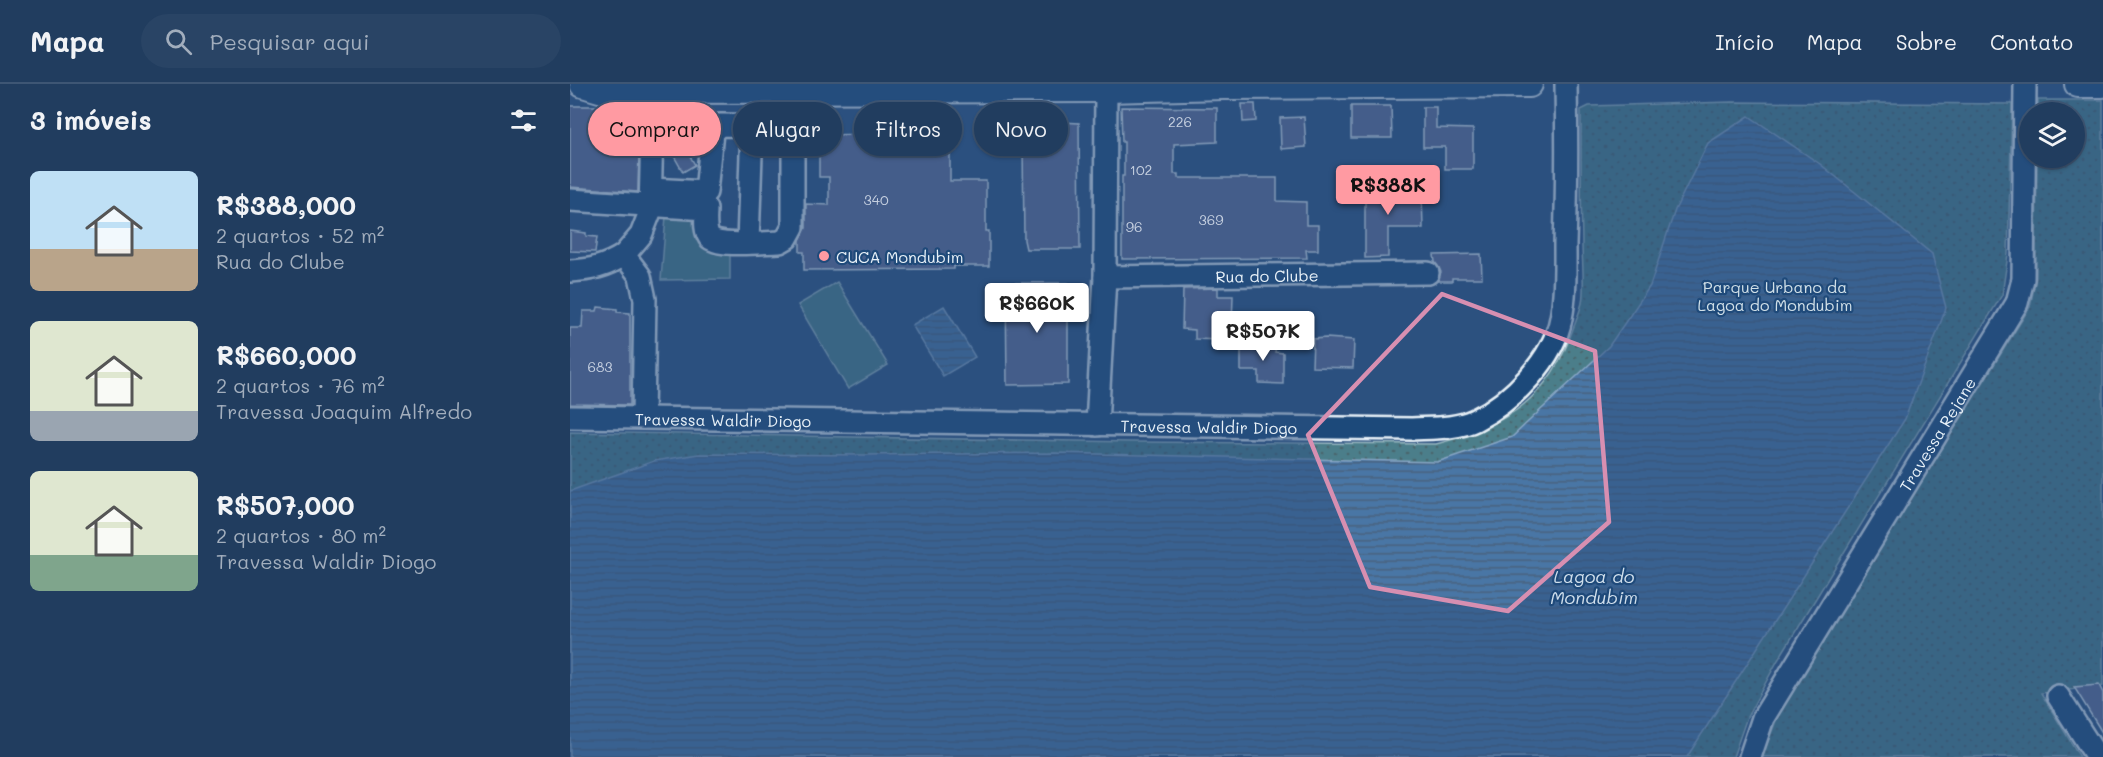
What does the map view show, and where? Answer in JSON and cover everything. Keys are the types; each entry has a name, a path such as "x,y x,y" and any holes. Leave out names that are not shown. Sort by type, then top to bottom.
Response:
{"main road":[{"path":"593,87 1528,84"},
{"path":"2078,84 2103,84"}],"street":[{"name":"Travessa Waldir Diogo","path":"570,417 1412,429 1448,426 1474,420 1520,388 1539,366 1561,319 1567,197 1566,84"},
{"name":"Travessa Rejane","path":"1750,757 1763,718 2017,303 2023,279 2025,84"},
{"path":"1097,426 1105,277 1106,86"},
{"path":"570,89 593,87"},
{"path":"570,271 599,268 612,262 624,255 642,235 647,224 665,87"},
{"path":"570,200 706,192 712,132 720,125 733,125"},
{"path":"748,243 751,156"},
{"path":"651,197 706,208 705,228 709,237 719,244 780,242 787,238 793,227 793,156"},
{"path":"624,255 640,276 645,299 643,418"},
{"name":"Rua do Clube","path":"1105,277 1428,273"},
{"path":"2058,696 2097,757"}],"highlighted area":[{"path":"1442,294 1595,351 1609,522 1508,611 1370,587 1308,435"}],"green space":[{"path":"2038,100 2103,100 2103,686 2041,693 2080,757 1762,757 1781,708 2030,307 2036,278 2037,168 2085,168 2085,102 2038,102"},
{"name":"Lagoa do Mondubim","path":"1732,102 2012,104 2008,254 2002,295 1778,660 1747,717 1733,757 570,757 570,432 1130,442 1436,444 1461,437 1504,418 1538,391 1552,374 1577,319 1582,303 1583,288 1581,110 1589,106"},
{"path":"687,211 730,252 730,279 661,280 666,216"},
{"path":"837,282 888,365 848,389 798,305"}],"water":[{"name":"Lagoa do Mondubim","path":"1749,116 1820,164 1932,254 1946,308 1905,419 1687,757 570,757 570,491 654,461 699,454 1055,453 1437,462 1512,437 1609,346 1650,286 1675,210 1708,143"},
{"path":"944,306 975,357 943,376 912,325"}],"building":[{"path":"1242,104 1255,104 1256,121 1243,122"},
{"path":"570,106 588,106 588,156 639,156 638,192 570,187"},
{"path":"1351,106 1391,106 1392,138 1351,138"},
{"path":"1121,107 1217,108 1217,142 1174,144 1174,174 1178,174 1178,178 1277,178 1277,201 1306,202 1306,225 1318,225 1318,250 1306,250 1307,258 1122,259 1124,142 1122,142"},
{"path":"1423,107 1436,107 1436,128 1473,129 1473,169 1445,169 1445,147 1423,147"},
{"path":"1304,117 1306,147 1281,149 1280,118"},
{"path":"1068,122 1079,123 1080,249 1026,249 1023,156 1068,156"},
{"path":"854,134 854,156 950,156 950,181 986,181 989,266 954,266 954,269 804,270 804,252 800,252 800,240 806,228 806,204 829,205 829,177 819,177 819,156 842,156 842,135"},
{"path":"674,156 690,156 695,165 683,172"},
{"path":"1365,177 1382,177 1383,195 1422,194 1423,228 1388,228 1388,257 1365,258"},
{"path":"570,231 597,237 595,252 570,251"},
{"path":"1481,254 1482,278 1452,278 1452,281 1437,281 1441,272 1434,255"},
{"path":"1006,283 1068,283 1068,384 1007,385"},
{"path":"1218,288 1218,296 1233,296 1232,326 1236,326 1236,343 1195,339 1195,330 1182,329 1183,289"},
{"path":"598,307 630,313 630,405 570,404 570,328 582,328 583,311 597,311"},
{"path":"1313,339 1354,340 1353,368 1312,367"},
{"path":"1241,343 1276,343 1275,352 1283,353 1283,384 1259,383 1259,371 1241,371"},
{"path":"2099,685 2103,693 2103,734 2074,687"}],"place":[{"name":"CUCA Mondubim","path":"824,256"}],"park label":[{"name":"Parque Urbano da Lagoa do Mondubim","path":"1775,295"}]}
